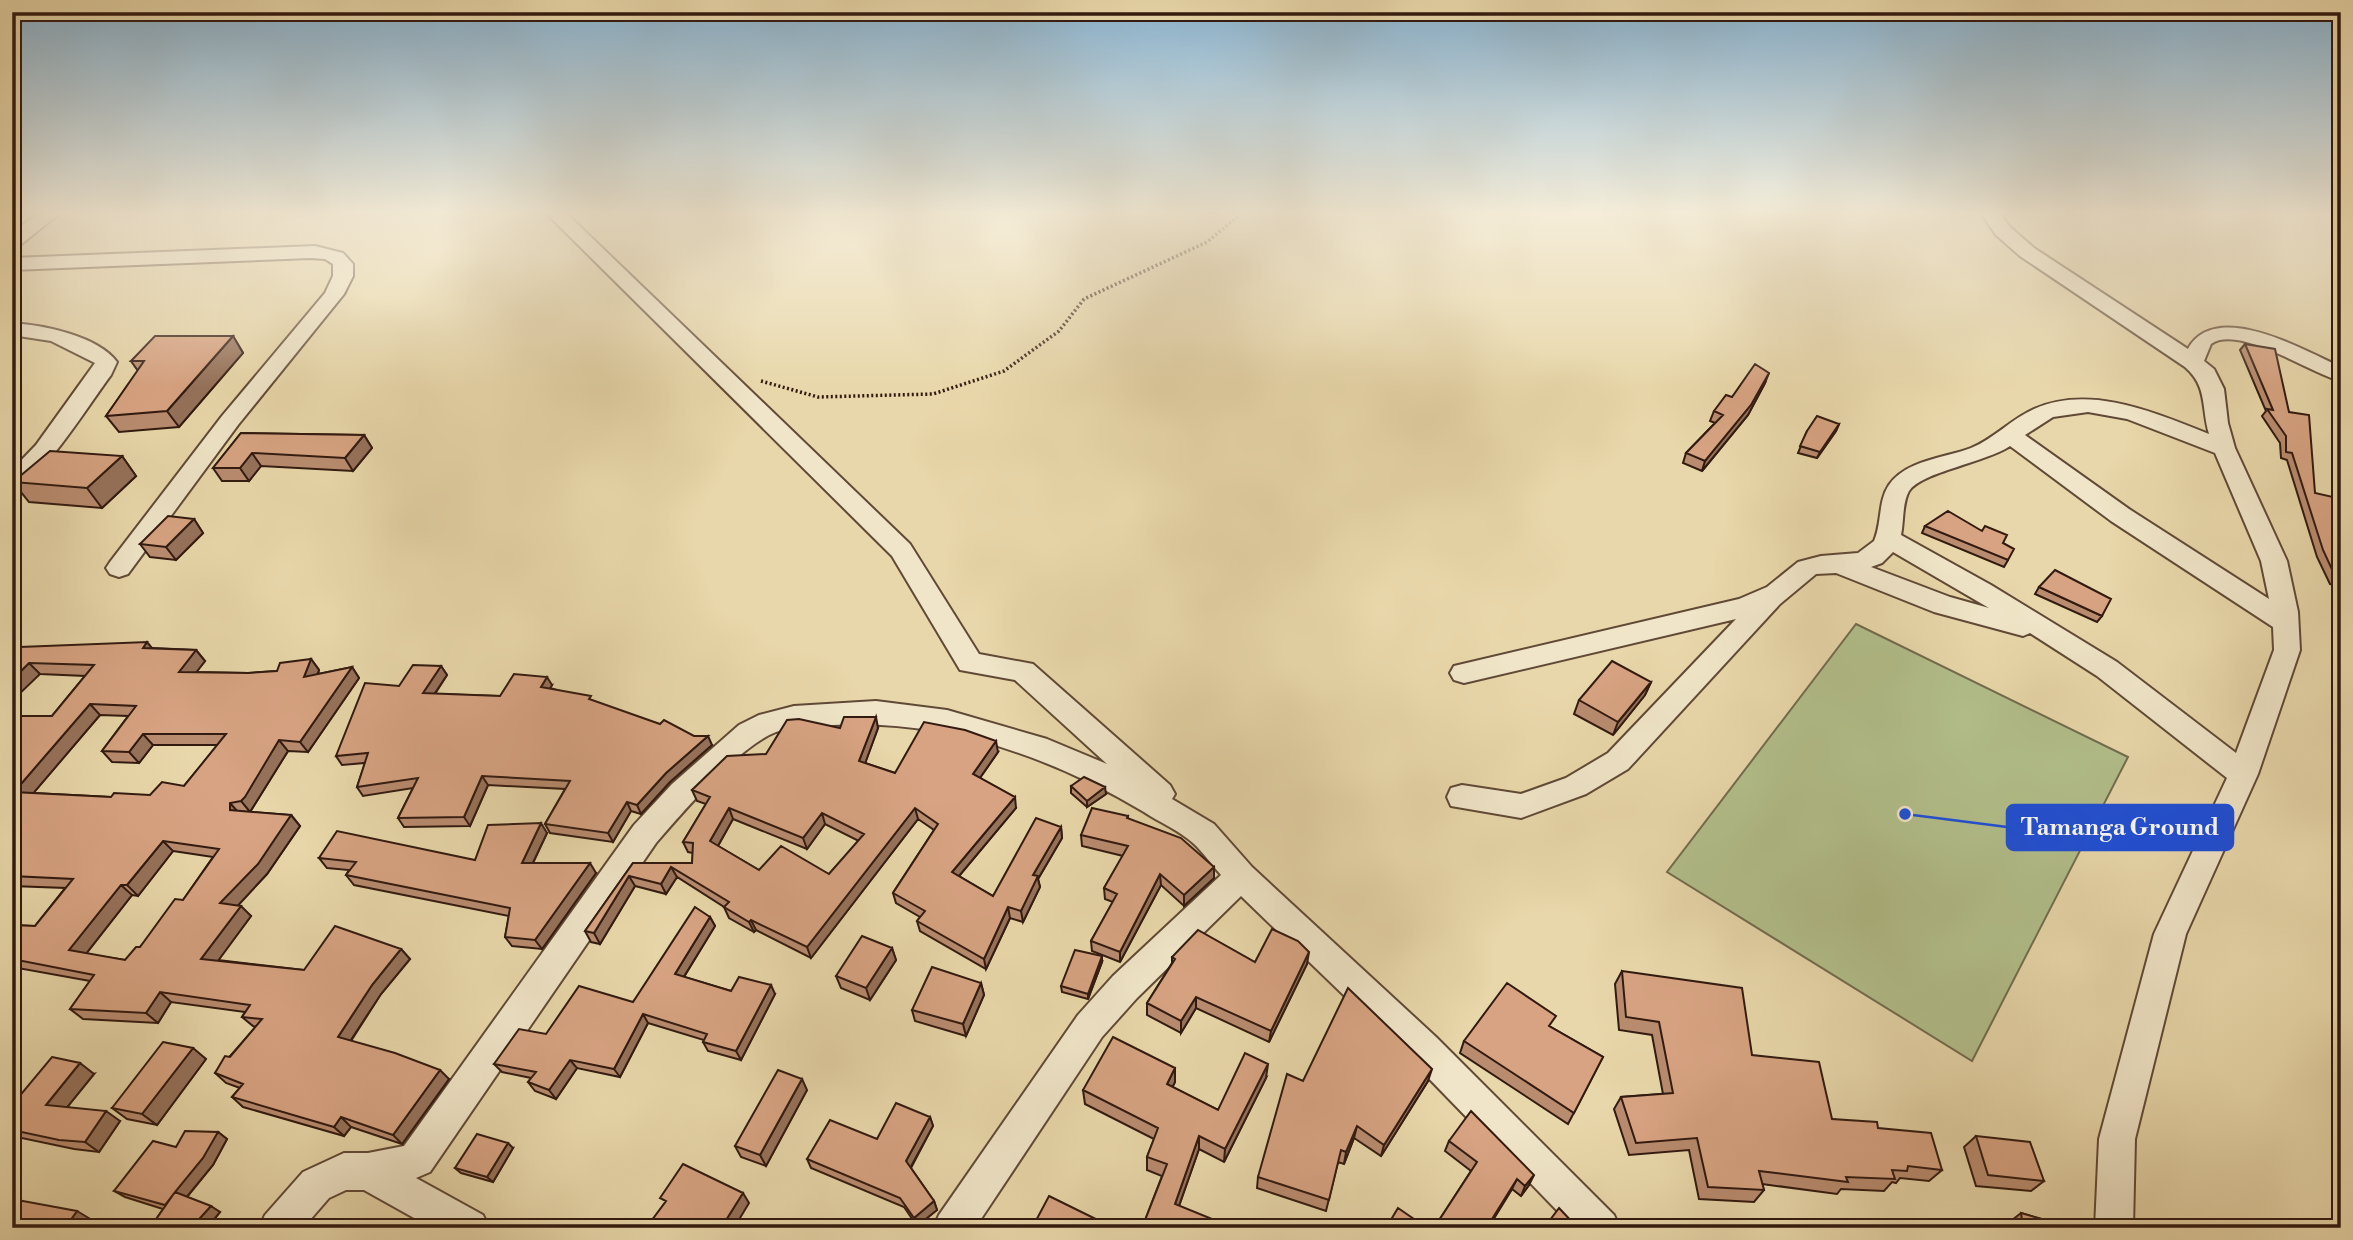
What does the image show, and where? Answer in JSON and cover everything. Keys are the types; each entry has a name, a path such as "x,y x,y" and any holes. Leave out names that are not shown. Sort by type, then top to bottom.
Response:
{"street":[{"path":"119,568 249,394 327,303 345,271"},
{"path":"614,271 901,550 970,663 1023,671 1203,833 1241,876 1424,1049 1601,1228"},
{"path":"2055,271 2193,362 2206,374 2213,389 2217,423 2224,448 2274,561 2286,622 2287,650 2243,774 2170,934 2117,1139 2114,1228"},
{"path":"12,329 55,334 100,356 106,362 103,370 44,450 12,484"},
{"path":"2193,362 2202,341 2212,335 2235,335 2263,342 2341,375"},
{"path":"1462,797 1521,806 1576,786 1618,761 1772,596 1812,566 1868,559 1879,553 1889,539 1896,493 1902,483 1983,452 2042,413 2056,408 2098,406 2117,410 2224,448"},
{"path":"2010,435 2120,515 2286,622"},
{"path":"1889,539 1926,558 2107,669 2243,774"},
{"path":"1839,564 1942,605 2047,632"},
{"path":"1464,673 1746,607 1772,596"},
{"path":"278,1228 316,1185 344,1171 368,1172 395,1168 417,1159 645,834 682,792 749,733 769,723 794,717 876,712 947,721 1037,747 1111,778 1203,833"},
{"path":"952,1228 1090,1026 1125,987 1241,876"},
{"path":"368,1172 470,1228"}],"path":[{"path":"713,368 818,397 933,394 1004,371 1059,331 1084,299 1145,271"}],"green space":[{"path":"1856,624 2128,757 1972,1061 1667,872"}],"building":[{"path":"155,336 233,336 167,411 106,416 144,361 131,361"},
{"path":"2245,344 2275,349 2289,412 2309,415 2315,493 2333,497 2341,519 2341,579 2336,578 2323,550 2292,453 2286,452 2286,436 2267,409 2273,410"},
{"path":"1755,364 1769,373 1751,405 1705,461 1686,453 1723,415 1714,411 1726,395 1732,397"},
{"path":"1817,416 1839,424 1820,452 1800,446"},
{"path":"241,433 364,435 345,458 252,453 240,468 213,468"},
{"path":"50,451 122,456 87,488 13,482"},
{"path":"1948,511 1982,531 1985,526 2007,535 2003,543 2014,549 2008,560 1925,526"},
{"path":"168,516 194,519 166,547 140,544"},
{"path":"2055,570 2111,599 2102,616 2039,587"},
{"path":"147,642 143,648 196,650 179,672 277,671 280,663 311,659 304,677 352,667 300,742 279,740 245,797 241,801 230,803 230,810 291,815 258,864 220,903 241,906 201,959 304,970 335,926 401,949 372,985 338,1037 395,1053 440,1070 393,1135 341,1117 334,1127 232,1097 243,1084 215,1073 225,1056 230,1057 262,1019 242,1017 250,1005 160,992 146,1013 70,1009 94,975 12,959 12,925 35,926 73,879 12,876 12,716 52,716 94,665 29,663 12,680 12,657 20,658 20,647","holes":["90,704 136,706 102,751 129,752 143,734 226,734 184,786 162,782 150,795 114,793 111,797 14,792","163,841 219,849 183,900 175,899 140,947 136,947 125,960 69,950 121,885 127,885"]},
{"path":"1612,661 1651,682 1618,722 1579,700"},
{"path":"413,665 441,666 423,693 500,696 514,674 547,677 541,687 591,696 589,699 660,724 664,720 694,736 708,736 666,773 637,805 627,802 608,833 545,824 570,781 482,776 464,817 398,818 418,778 357,787 368,753 336,756 365,683 399,686"},
{"path":"844,717 876,717 859,761 895,773 924,722 965,730 996,741 973,774 1015,797 952,872 993,896 1036,818 1061,827 1033,875 1038,876 1021,911 1008,907 984,959 917,921 925,911 893,893 938,824 915,808 807,947 751,920 749,922 724,907 729,902 671,867 661,884 629,876 594,933 585,931 633,863 692,863 693,843 683,842 710,797 692,790 727,756 766,754 787,720 799,719 840,728","holes":["729,808 803,838 822,813 864,834 829,874 781,846 759,870 710,841"]},
{"path":"1084,777 1105,787 1087,801 1071,786"},
{"path":"1092,808 1128,816 1127,818 1181,838 1214,867 1184,895 1160,874 1120,952 1091,941 1117,894 1104,888 1128,846 1081,835"},
{"path":"541,823 522,863 590,863 535,940 505,937 510,908 346,875 356,862 319,858 337,831 475,860 488,825"},
{"path":"695,907 710,917 675,974 731,991 739,977 771,985 736,1051 703,1042 707,1034 643,1014 614,1069 570,1060 549,1090 528,1082 536,1072 494,1064 519,1029 546,1034 579,986 633,1002"},
{"path":"1272,929 1298,941 1309,952 1271,1031 1196,997 1181,1021 1147,1003 1175,959 1172,957 1198,930 1255,962"},
{"path":"862,936 892,948 866,988 836,976"},
{"path":"1075,950 1102,956 1088,994 1061,986"},
{"path":"932,967 981,983 963,1024 912,1010"},
{"path":"1622,971 1742,988 1752,1055 1819,1062 1832,1119 1877,1122 1878,1128 1931,1133 1942,1170 1908,1166 1907,1171 1892,1170 1895,1179 1846,1177 1848,1182 1759,1171 1764,1190 1708,1187 1697,1138 1636,1143 1621,1097 1673,1093 1659,1022 1626,1017"},
{"path":"1507,983 1556,1016 1549,1026 1603,1057 1574,1113 1464,1041"},
{"path":"1348,988 1432,1069 1384,1145 1357,1126 1346,1152 1341,1150 1329,1200 1258,1177 1287,1074 1303,1081"},
{"path":"1113,1037 1175,1068 1167,1084 1218,1110 1245,1053 1268,1064 1225,1149 1199,1136 1175,1204 1234,1228 1142,1228 1167,1164 1147,1157 1158,1128 1083,1090"},
{"path":"163,1042 193,1048 142,1114 112,1108"},
{"path":"52,1057 80,1063 46,1105 106,1111 85,1142 59,1140 12,1130 12,1105"},
{"path":"778,1070 802,1079 760,1155 735,1146"},
{"path":"896,1103 930,1117 906,1161 934,1201 914,1218 900,1198 807,1159 830,1120 877,1139"},
{"path":"1471,1111 1534,1175 1525,1186 1517,1179 1487,1227 1476,1220 1472,1228 1434,1228 1477,1162 1449,1141"},
{"path":"185,1131 218,1132 203,1158 165,1205 114,1191 153,1141 176,1147"},
{"path":"477,1134 508,1143 487,1177 455,1168"},
{"path":"1976,1136 2030,1142 2044,1181 1988,1175"},
{"path":"683,1164 743,1193 721,1228 646,1228 666,1201 660,1198"},
{"path":"175,1192 211,1206 191,1228 150,1228"},
{"path":"1049,1196 1114,1228 1032,1228"},
{"path":"12,1199 77,1211 65,1228 12,1228"},
{"path":"1398,1208 1427,1228 1386,1228"},
{"path":"1559,1208 1575,1225 1587,1228 1544,1228"},
{"path":"2021,1213 2073,1228 2023,1228"}],"place":[{"name":"Tamanga Ground","path":"1905,814"}]}
